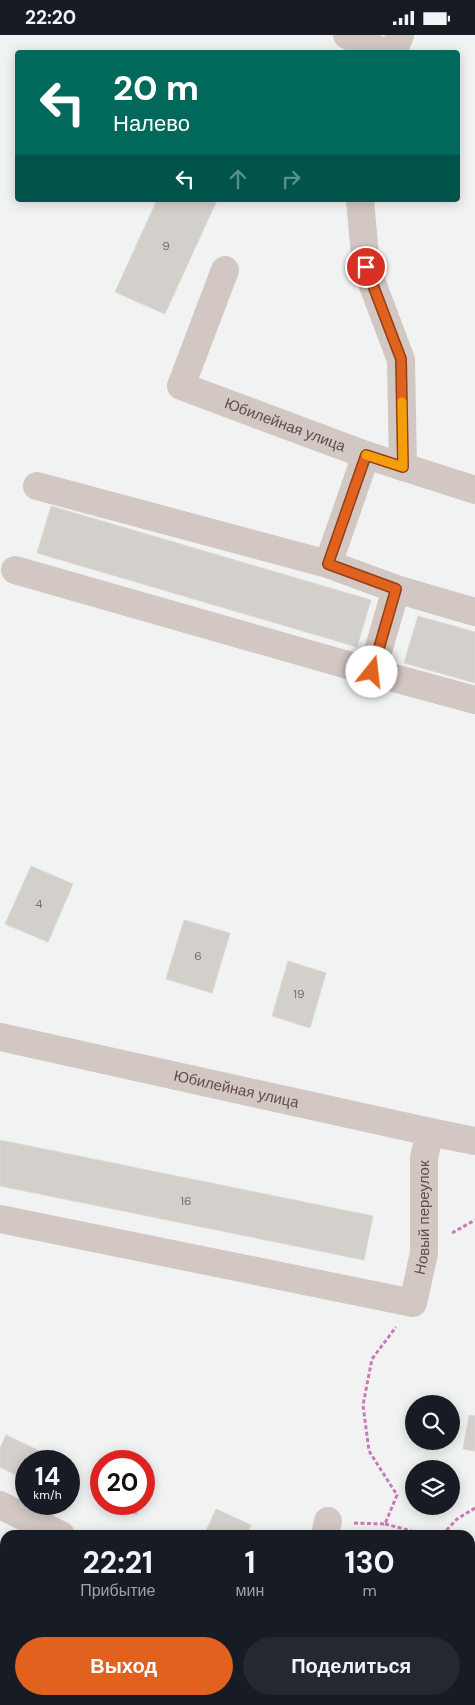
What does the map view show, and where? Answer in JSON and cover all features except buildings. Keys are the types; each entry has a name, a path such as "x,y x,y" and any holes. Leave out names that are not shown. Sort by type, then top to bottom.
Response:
{"street":[{"path":"347,35 378,50"},
{"path":"394,50 400,35"},
{"path":"360,202 366,267 401,359 403,467"},
{"name":"Юбилейная улица","path":"225,270 181,386 366,455 475,491"},
{"path":"328,564 366,455"},
{"path":"37,486 328,564 396,589 475,612"},
{"path":"15,570 475,700"},
{"path":"372,672 396,589"},
{"name":"Юбилейная улица","path":"0,1039 475,1141"},
{"name":"Новый переулок","path":"413,1303 424,1253 424,1158 430,1132"},
{"path":"0,1219 413,1303"},
{"path":"0,1505 46,1530"}],"path":[{"path":"385,1524 397,1495 369,1451 363,1405 372,1359 413,1303"},
{"path":"447,1530 457,1519 475,1508"},
{"path":"327,1528 385,1524 408,1530"}],"slow traffic":[{"path":"366,455 403,467 402,402"}],"route":[{"path":"366,267 401,359 403,467 366,455 328,564 396,589 372,672"}]}
